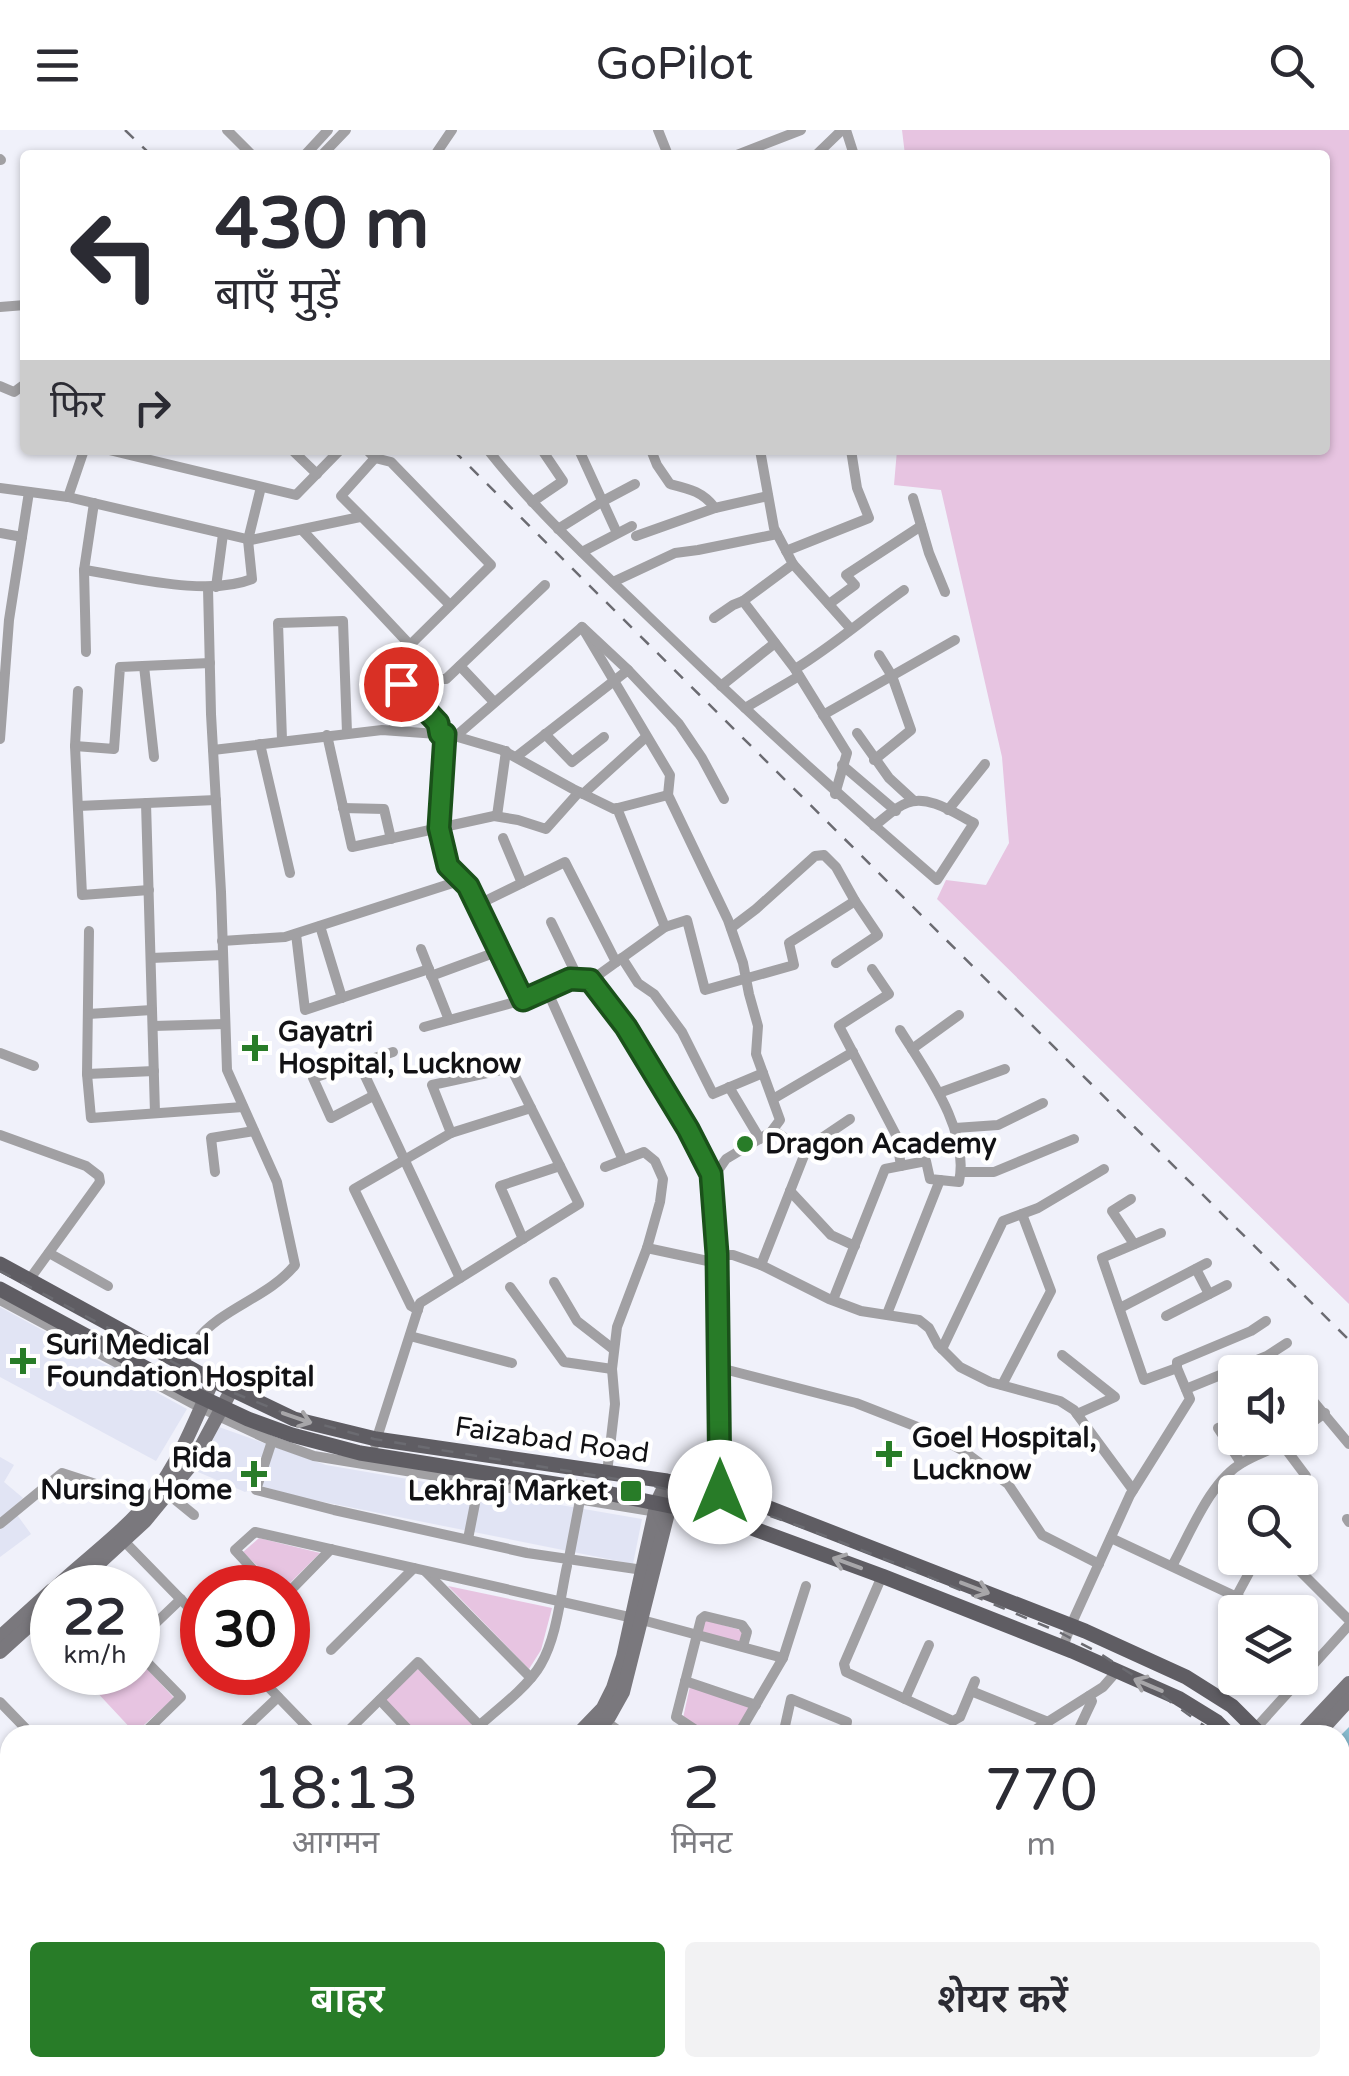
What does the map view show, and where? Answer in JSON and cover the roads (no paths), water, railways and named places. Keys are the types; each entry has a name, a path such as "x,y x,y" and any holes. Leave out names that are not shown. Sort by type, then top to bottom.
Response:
{"main road":[{"name":"Faizabad Road","path":"0,1264 213,1380 294,1418 374,1447 662,1508 719,1516 1063,1647 1178,1698 1220,1725"},
{"name":"Faizabad Road","path":"0,1289 175,1383 203,1404 292,1435 667,1482 733,1494 1070,1625 1186,1676 1232,1706 1249,1725"}],"street":[{"path":"227,130 247,150"},
{"path":"309,150 328,130"},
{"path":"327,150 346,130"},
{"path":"750,150 801,130"},
{"path":"822,150 844,130"},
{"path":"68,497 82,455"},
{"path":"130,455 296,496 335,455"},
{"path":"297,455 317,474"},
{"path":"370,455 341,496 450,604"},
{"path":"374,455 391,462 491,564 410,645"},
{"path":"492,455 558,529 744,708 836,794 937,880 974,823 926,802 908,802 874,826"},
{"path":"532,502 563,480 546,455"},
{"path":"580,455 618,533"},
{"path":"653,455 670,484 697,491 715,508"},
{"path":"761,455 774,528 792,564 850,628"},
{"path":"786,551 869,518 857,488 852,455"},
{"path":"558,529 635,484"},
{"path":"84,570 212,588 252,579 248,540 262,487"},
{"path":"0,488 68,497 248,540 360,517"},
{"path":"0,739 5,609 29,492"},
{"path":"582,552 618,533 768,496"},
{"path":"913,498 945,592"},
{"path":"86,652 84,570 94,504"},
{"path":"829,604 855,585 846,575 921,526"},
{"path":"303,531 438,679"},
{"path":"0,534 22,537"},
{"path":"175,1383 196,1341 295,1265 277,1182 226,1070 210,662 212,588 223,534"},
{"path":"613,582 675,552 777,534"},
{"path":"714,618 743,602 792,564"},
{"path":"392,730 438,679 446,679 545,585"},
{"path":"744,708 797,673 850,628 904,590"},
{"path":"743,602 797,673 846,753 836,794"},
{"path":"282,740 278,623 343,621 347,733"},
{"path":"582,626 679,724 724,798"},
{"path":"582,626 670,775 668,795 744,963 758,1026 756,1054 780,1120 773,1130 726,1159 711,1179"},
{"path":"447,735 494,702 582,626"},
{"path":"823,715 955,640"},
{"path":"721,686 775,643"},
{"path":"874,760 911,730 892,676 880,655"},
{"path":"75,746 114,749 120,667 210,662"},
{"path":"144,666 154,757"},
{"path":"460,666 494,702"},
{"path":"385,669 447,735 439,828 448,866 477,905 523,1000"},
{"path":"496,816 511,754 628,670"},
{"path":"78,691 75,746 82,894 149,890"},
{"path":"213,750 392,730 447,735 511,754 581,793 618,808 668,795"},
{"path":"856,733 889,778 914,802"},
{"path":"544,734 572,762 604,737"},
{"path":"327,735 352,848 496,816 546,829 646,737"},
{"path":"260,744 290,873"},
{"path":"948,810 985,764"},
{"path":"842,766 896,810"},
{"path":"78,806 216,800"},
{"path":"146,803 156,1113"},
{"path":"343,808 384,809 391,839"},
{"path":"618,808 666,927"},
{"path":"502,838 522,883"},
{"path":"731,928 815,856 824,855 836,867 878,935 836,963"},
{"path":"477,905 565,862 619,960 638,984 654,994 682,1032 712,1094 763,1072"},
{"path":"222,942 285,937 462,880"},
{"path":"424,1027 523,1000 570,979 585,980 666,927 687,920 704,990 794,965 788,943 855,901"},
{"path":"550,922 585,980 626,1027 711,1174 717,1259 720,1492"},
{"path":"320,926 342,998"},
{"path":"90,931 87,1074 91,1118 243,1107"},
{"path":"296,934 305,1010 499,950"},
{"path":"421,950 449,1020"},
{"path":"151,958 223,955"},
{"path":"872,969 889,994 838,1026 896,1135 901,1166"},
{"path":"546,988 624,1160"},
{"path":"88,1014 152,1010"},
{"path":"912,1049 959,1016"},
{"path":"153,1026 225,1024"},
{"path":"833,1300 885,1169 926,1161 930,1179 959,1182 955,1128 939,1093 900,1030"},
{"path":"373,1096 330,1118 312,1078 393,1052"},
{"path":"773,1099 852,1052"},
{"path":"0,1053 34,1066"},
{"path":"358,1063 460,1278"},
{"path":"374,1447 420,1303 578,1204 511,1068 432,1085 451,1133"},
{"path":"939,1093 1005,1069"},
{"path":"87,1074 154,1070"},
{"path":"729,1087 760,1139"},
{"path":"955,1128 998,1125 1043,1103"},
{"path":"418,1310 411,1306 354,1188 451,1133 531,1108"},
{"path":"761,1265 806,1148 850,1119"},
{"path":"773,1130 792,1144 806,1148"},
{"path":"214,1172 210,1138 254,1131"},
{"path":"0,1135 86,1166 99,1176 100,1182 29,1280"},
{"path":"961,1172 994,1172 1074,1139"},
{"path":"605,1167 644,1152 655,1160 663,1179 660,1202 613,1349 615,1404 607,1474"},
{"path":"522,1239 500,1186 560,1166"},
{"path":"942,1349 1002,1221 1038,1208 1104,1169"},
{"path":"888,1314 940,1180"},
{"path":"790,1191 831,1235 855,1246"},
{"path":"1131,1199 1112,1211 1134,1244"},
{"path":"1002,1385 1051,1291 1022,1214"},
{"path":"1161,1233 1102,1258 1144,1380 1177,1368"},
{"path":"646,1248 717,1259 733,1255 861,1311 919,1320 960,1368 1060,1401 1077,1414 1134,1490"},
{"path":"49,1253 108,1286"},
{"path":"1120,1308 1202,1266 1210,1294"},
{"path":"554,1282 577,1321 613,1349"},
{"path":"1166,1316 1227,1285"},
{"path":"510,1286 564,1362 612,1368"},
{"path":"0,1300 203,1404"},
{"path":"1063,1647 1134,1490 1190,1399 1177,1362 1250,1332 1266,1321"},
{"path":"410,1336 512,1363"},
{"path":"1186,1389 1267,1356 1287,1343"},
{"path":"1062,1355 1115,1397 1077,1414"},
{"path":"720,1368 856,1403 925,1430 962,1450 1008,1484 1042,1536 1099,1564"},
{"path":"93,1565 148,1501 175,1462 213,1380"},
{"path":"84,1565 146,1521 191,1465 232,1389"},
{"path":"1318,1406 1349,1444"},
{"path":"220,1412 272,1442 314,1456 580,1500 662,1508"},
{"path":"1318,1418 1325,1413"},
{"path":"272,1442 256,1490 568,1562 643,1570"},
{"path":"1234,1455 1240,1464"},
{"path":"1172,1566 1223,1478 1258,1455"},
{"path":"0,1524 62,1472 148,1501"},
{"path":"591,1725 623,1692 667,1482"},
{"path":"468,1540 479,1483"},
{"path":"168,1493 194,1515"},
{"path":"354,1725 418,1662 479,1725 531,1678 542,1663 551,1638 580,1500"},
{"path":"637,1619 643,1570 662,1508"},
{"path":"249,1565 235,1550 256,1532 637,1619 783,1658"},
{"path":"120,1536 180,1598"},
{"path":"1111,1538 1234,1595"},
{"path":"310,1570 331,1549"},
{"path":"330,1650 419,1569"},
{"path":"419,1569 531,1678"},
{"path":"1303,1575 1349,1623 1318,1659"},
{"path":"882,1576 843,1669 846,1672 953,1721 957,1721 973,1686 1048,1722"},
{"path":"744,1725 783,1658 806,1586"},
{"path":"160,1619 180,1600"},
{"path":"0,1638 30,1611"},
{"path":"688,1725 676,1717 701,1619 705,1616 742,1625 747,1632 743,1646"},
{"path":"0,1652 30,1625"},
{"path":"906,1698 928,1644"},
{"path":"1043,1725 1103,1687 1117,1671"},
{"path":"152,1725 181,1697 160,1676"},
{"path":"685,1681 756,1705"},
{"path":"1310,1725 1349,1684"},
{"path":"1263,1725 1287,1695"},
{"path":"1082,1725 1092,1701 1089,1696"},
{"path":"249,1725 278,1697 305,1725"},
{"path":"785,1725 791,1699 846,1725"},
{"path":"380,1700 404,1725"},
{"path":"1326,1725 1349,1700"},
{"path":"0,1702 22,1725"},
{"path":"598,1725 601,1718"},
{"path":"601,1718 611,1725"}],"railway":[{"path":"125,130 146,150"},
{"path":"458,455 1349,1340"},
{"path":"0,1271 224,1389 294,1417 374,1439 635,1482 738,1505 802,1527 1059,1632 1099,1653 1203,1725"}],"place":[{"name":"Gayatri Hospital, Lucknow","path":"255,1048"},
{"name":"Dragon Academy","path":"745,1144"},
{"name":"Suri Medical Foundation Hospital","path":"23,1361"},
{"name":"Goel Hospital, Lucknow","path":"889,1454"},
{"name":"Rida Nursing Home","path":"254,1474"},
{"name":"Lekhraj Market","path":"631,1491"}]}
